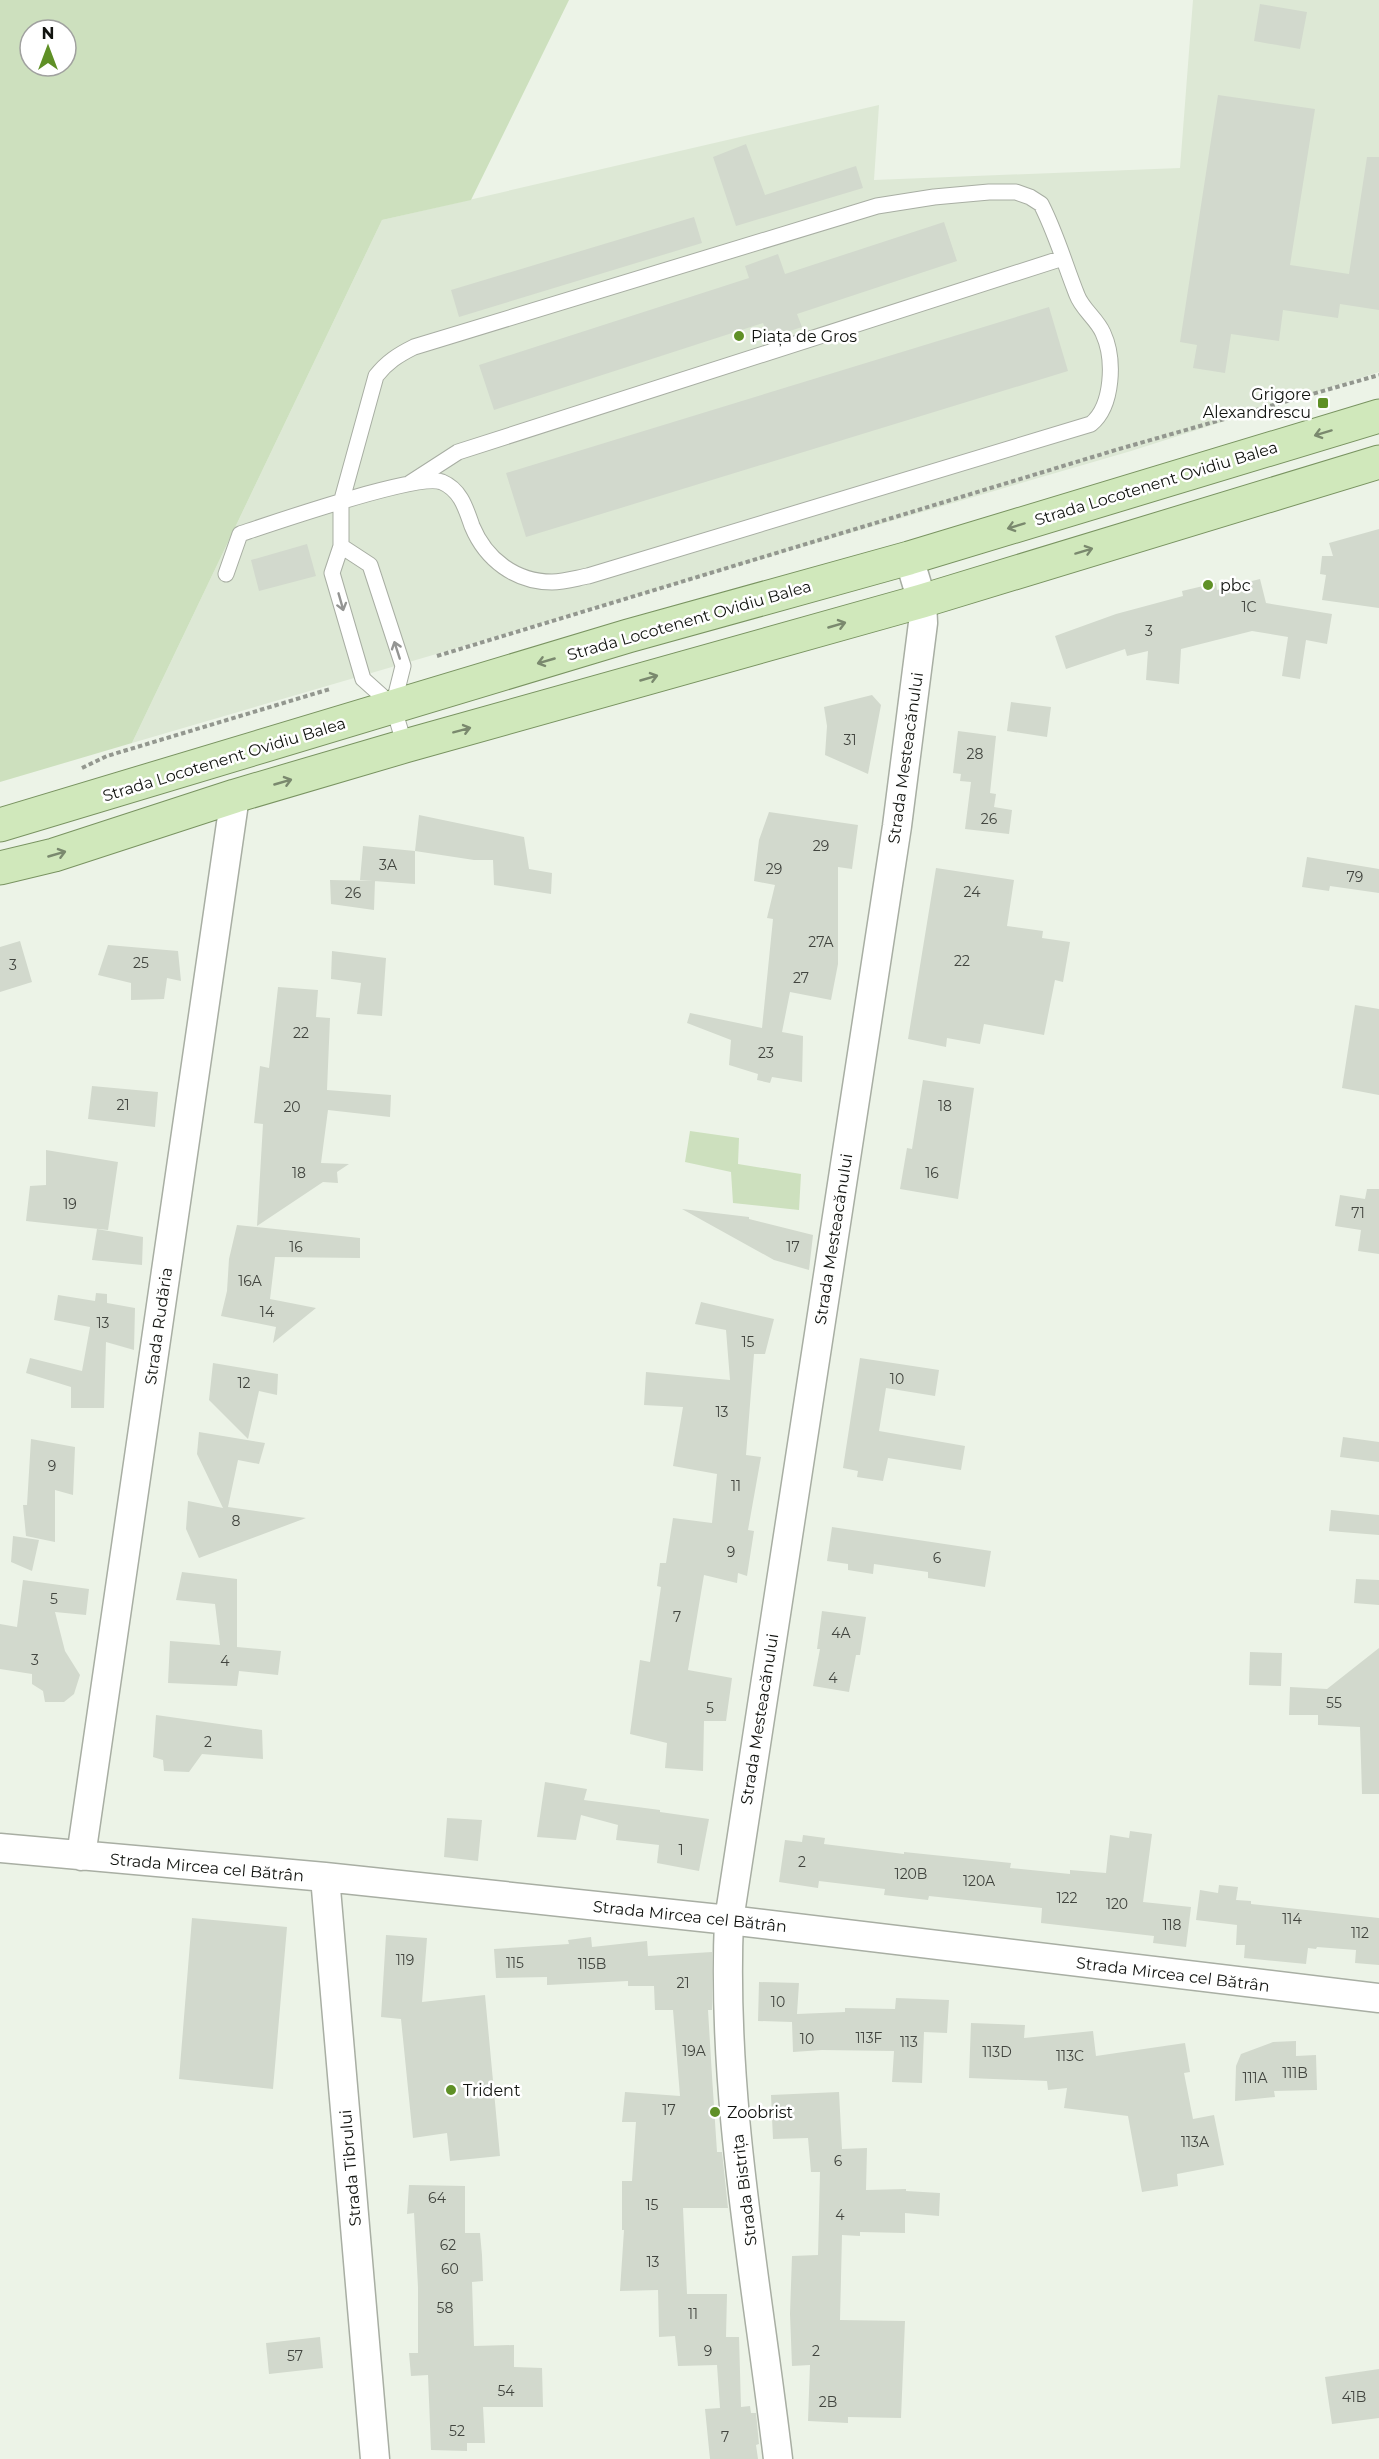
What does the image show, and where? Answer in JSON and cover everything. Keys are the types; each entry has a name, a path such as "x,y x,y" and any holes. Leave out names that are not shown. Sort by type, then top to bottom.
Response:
{"main road":[{"name":"Strada Locotenent Ovidiu Balea","path":"0,825 239,755 393,706 628,636 909,558 1379,416"},
{"path":"0,868 54,855 235,796 405,746 922,601 1379,462"}],"street":[{"name":"Strada Mesteacănului","path":"729,1920 897,826 920,645 922,601 909,558"},
{"name":"Strada Rudăria","path":"81,1856 235,796"},
{"name":"Strada Mircea cel Bătrân","path":"0,1848 325,1877 729,1920 1379,1998"},
{"name":"Strada Tibrului","path":"325,1877 375,2459"},
{"name":"Strada Bistrița","path":"729,1920 727,1970 740,2168 778,2459"}],"lane":[{"path":"226,574 240,534 341,503 410,483 441,482 458,493 473,529 487,553 502,567 525,579 554,582 588,576 1090,424 1099,417 1108,394 1110,371 1108,349 1103,333 1078,299 1041,204 1016,192 934,197 877,206 414,347 392,359 376,376 341,503 341,546 333,573 363,679 393,706"},
{"path":"410,483 458,452 1063,258"},
{"path":"341,546 370,565 403,666 393,706 405,746"}],"path":[{"path":"437,656 1119,449 1379,375"},
{"path":"76,771 107,756 330,688"}],"shaded area":[{"name":"Piața de Gros","path":"1193,0 1379,0 1379,372 1131,451 132,743 382,220 879,105 874,180 1180,168"}],"green space":[{"path":"0,0 569,0 471,200 382,220 132,743 0,782"},
{"path":"690,1131 739,1138 738,1164 801,1174 799,1210 733,1203 731,1172 685,1162"}],"building":[{"path":"1260,4 1307,12 1300,49 1254,41"},
{"path":"1218,95 1315,109 1290,265 1349,274 1367,157 1379,157 1379,310 1340,304 1338,318 1283,310 1279,341 1231,334 1225,373 1193,368 1197,345 1180,342"},
{"path":"746,144 765,195 856,166 863,188 736,226 713,157"},
{"path":"694,217 702,243 459,317 451,290"},
{"path":"944,222 957,261 797,314 802,327 769,338 763,323 494,410 479,365 749,278 745,266 778,254 785,274"},
{"path":"1049,307 1068,371 526,537 506,473"},
{"path":"1379,529 1379,608 1322,600 1326,575 1320,574 1322,556 1333,556 1329,543"},
{"path":"307,544 316,576 259,591 251,560"},
{"path":"1260,579 1266,603 1332,614 1327,644 1306,640 1300,679 1282,676 1288,637 1252,631 1181,649 1179,684 1146,680 1148,651 1127,656 1125,649 1066,669 1055,636 1116,614 1183,596 1182,591 1216,583 1217,590"},
{"path":"872,695 881,705 868,774 825,755 827,726 824,707"},
{"path":"1011,702 1051,707 1047,737 1007,731"},
{"path":"958,731 996,736 990,793 996,794 994,807 1012,810 1009,834 965,829 971,782 960,781 961,774 953,773"},
{"path":"769,812 858,825 852,869 838,867 838,964 831,1000 790,992 782,1032 803,1036 802,1082 772,1077 770,1083 757,1080 758,1074 729,1065 731,1040 687,1023 690,1013 762,1028 773,919 767,918 775,885 754,881 759,840"},
{"path":"419,815 524,837 529,869 552,873 551,894 494,885 493,860 474,860 415,851"},
{"path":"363,846 415,851 415,884 360,880"},
{"path":"1307,857 1379,869 1379,893 1330,886 1329,891 1302,887"},
{"path":"936,868 1014,880 1007,926 1043,931 1042,938 1070,942 1063,982 1055,980 1044,1035 984,1024 980,1044 947,1038 946,1047 908,1039"},
{"path":"330,880 375,881 374,910 331,904"},
{"path":"20,941 32,982 0,992 0,947"},
{"path":"108,945 178,951 181,981 167,978 164,999 131,1000 131,983 98,975"},
{"path":"332,951 386,958 382,1016 357,1014 361,983 331,979"},
{"path":"278,987 318,990 316,1017 330,1018 327,1090 391,1095 390,1117 328,1110 321,1163 349,1164 337,1172 338,1183 323,1182 257,1226 263,1124 254,1123 260,1066 269,1068"},
{"path":"1355,1005 1379,1009 1379,1095 1342,1088"},
{"path":"923,1080 974,1088 958,1199 900,1189 907,1148 912,1149"},
{"path":"92,1086 158,1092 155,1127 88,1119"},
{"path":"46,1150 118,1162 108,1230 26,1221 30,1186 46,1185"},
{"path":"1367,1189 1379,1189 1379,1254 1358,1251 1361,1230 1335,1226 1340,1195 1365,1199"},
{"path":"682,1209 749,1217 749,1219 813,1235 809,1270 774,1260"},
{"path":"237,1225 360,1238 360,1258 275,1257 270,1299 316,1308 273,1343 276,1327 221,1316 227,1291 229,1259"},
{"path":"97,1229 143,1237 142,1265 92,1260"},
{"path":"96,1293 107,1294 107,1303 135,1308 134,1350 106,1342 104,1408 71,1408 71,1387 26,1373 30,1358 82,1371 90,1327 54,1320 58,1295 95,1301"},
{"path":"701,1302 774,1319 765,1354 754,1354 746,1455 761,1457 748,1530 754,1531 747,1576 738,1573 737,1583 704,1575 688,1670 732,1678 726,1721 704,1721 703,1771 665,1768 667,1743 630,1734 640,1660 650,1662 661,1587 657,1586 660,1563 666,1563 673,1518 712,1523 717,1474 673,1466 683,1407 644,1405 646,1372 730,1380 726,1330 695,1324"},
{"path":"860,1358 939,1370 935,1396 886,1388 879,1431 965,1446 961,1470 888,1458 883,1481 857,1477 858,1471 843,1468"},
{"path":"213,1363 278,1374 277,1395 259,1391 248,1439 209,1400"},
{"path":"199,1432 265,1443 259,1464 238,1460 228,1507 306,1518 199,1558 186,1529 188,1501 223,1508 197,1454"},
{"path":"1343,1437 1379,1442 1379,1462 1340,1457"},
{"path":"31,1439 75,1447 73,1495 55,1490 55,1542 26,1536 23,1505 27,1505"},
{"path":"1331,1510 1379,1515 1379,1535 1329,1531"},
{"path":"832,1527 991,1551 985,1587 928,1578 928,1572 874,1564 873,1574 848,1570 848,1564 827,1561"},
{"path":"13,1536 39,1540 32,1571 11,1562"},
{"path":"182,1572 237,1579 237,1647 281,1651 278,1675 239,1671 237,1686 168,1683 170,1641 220,1645 215,1604 176,1600"},
{"path":"1356,1579 1379,1580 1379,1605 1354,1603"},
{"path":"23,1580 89,1589 86,1615 55,1612 65,1651 80,1675 74,1694 64,1702 45,1702 43,1691 32,1684 32,1674 0,1669 0,1624 17,1627"},
{"path":"822,1611 866,1617 860,1655 856,1655 849,1692 813,1686 820,1649 817,1649"},
{"path":"1379,1648 1379,1794 1362,1794 1360,1727 1318,1725 1318,1715 1289,1715 1290,1687 1327,1689"},
{"path":"1250,1652 1282,1653 1281,1686 1249,1685"},
{"path":"156,1715 262,1730 263,1759 202,1754 189,1772 164,1771 163,1760 153,1757"},
{"path":"545,1782 587,1789 584,1800 709,1819 699,1871 657,1863 659,1845 616,1840 618,1825 581,1815 576,1840 537,1837"},
{"path":"447,1818 482,1820 478,1861 444,1857"},
{"path":"1130,1831 1152,1834 1143,1902 1191,1907 1186,1947 1153,1943 1154,1936 1041,1923 1042,1908 929,1896 928,1900 884,1895 885,1889 819,1881 818,1888 779,1882 785,1840 802,1842 803,1835 825,1838 824,1844 904,1854 904,1852 1011,1863 1010,1868 1070,1874 1070,1870 1106,1873 1110,1835 1129,1838"},
{"path":"1219,1885 1238,1887 1236,1900 1251,1901 1251,1904 1379,1918 1379,1965 1355,1963 1356,1950 1317,1947 1316,1949 1308,1948 1306,1964 1244,1958 1245,1945 1236,1945 1237,1925 1196,1920 1200,1890 1218,1893"},
{"path":"192,1918 287,1927 273,2089 179,2079"},
{"name":"Trident","path":"386,1935 427,1938 422,2002 485,1995 500,2156 450,2161 447,2133 413,2138 401,2019 381,2017"},
{"path":"591,1937 592,1947 647,1941 648,1956 712,1952 712,2010 708,2010 712,2076 717,2152 722,2152 728,2208 683,2208 687,2294 727,2294 726,2337 739,2337 741,2407 750,2406 751,2413 756,2413 758,2459 710,2459 705,2409 720,2408 717,2365 678,2366 675,2336 659,2337 658,2290 620,2291 624,2230 622,2230 622,2181 632,2181 636,2122 622,2122 625,2092 680,2096 673,2010 655,2010 654,1986 628,1986 628,1981 547,1985 547,1977 496,1978 494,1949 569,1944 568,1940"},
{"path":"759,1982 799,1983 797,2014 845,2012 845,2008 895,2009 896,1998 949,2000 947,2033 924,2032 922,2083 892,2082 894,2051 793,2052 792,2022 758,2021"},
{"path":"971,2023 1025,2025 1024,2038 1093,2031 1096,2056 1185,2043 1190,2072 1184,2073 1193,2119 1214,2115 1224,2165 1177,2174 1178,2186 1142,2192 1128,2116 1064,2108 1067,2088 1048,2090 1047,2081 969,2078"},
{"path":"1296,2041 1296,2056 1316,2055 1317,2090 1274,2091 1275,2097 1235,2101 1236,2066 1241,2054 1273,2042"},
{"path":"839,2092 842,2149 867,2148 866,2190 906,2189 906,2191 940,2193 939,2216 905,2213 905,2233 860,2232 860,2236 842,2235 840,2320 905,2321 901,2418 848,2417 848,2423 808,2421 810,2365 792,2366 790,2314 792,2256 818,2255 820,2172 811,2172 808,2138 773,2139 771,2095"},
{"path":"409,2185 465,2186 465,2233 480,2233 482,2255 483,2281 472,2282 474,2346 514,2345 514,2367 542,2368 543,2407 483,2407 485,2443 467,2443 467,2451 431,2450 428,2375 411,2376 409,2353 418,2353 418,2287 414,2213 407,2214"},
{"path":"320,2337 323,2368 269,2374 266,2343"},
{"path":"1379,2369 1379,2418 1332,2424 1325,2377"}],"place":[{"name":"Piața de Gros","path":"739,336"},
{"name":"Grigore Alexandrescu","path":"1323,403"},
{"name":"pbc","path":"1208,585"},
{"name":"Trident","path":"451,2090"},
{"name":"Zoobrist","path":"715,2112"}]}
